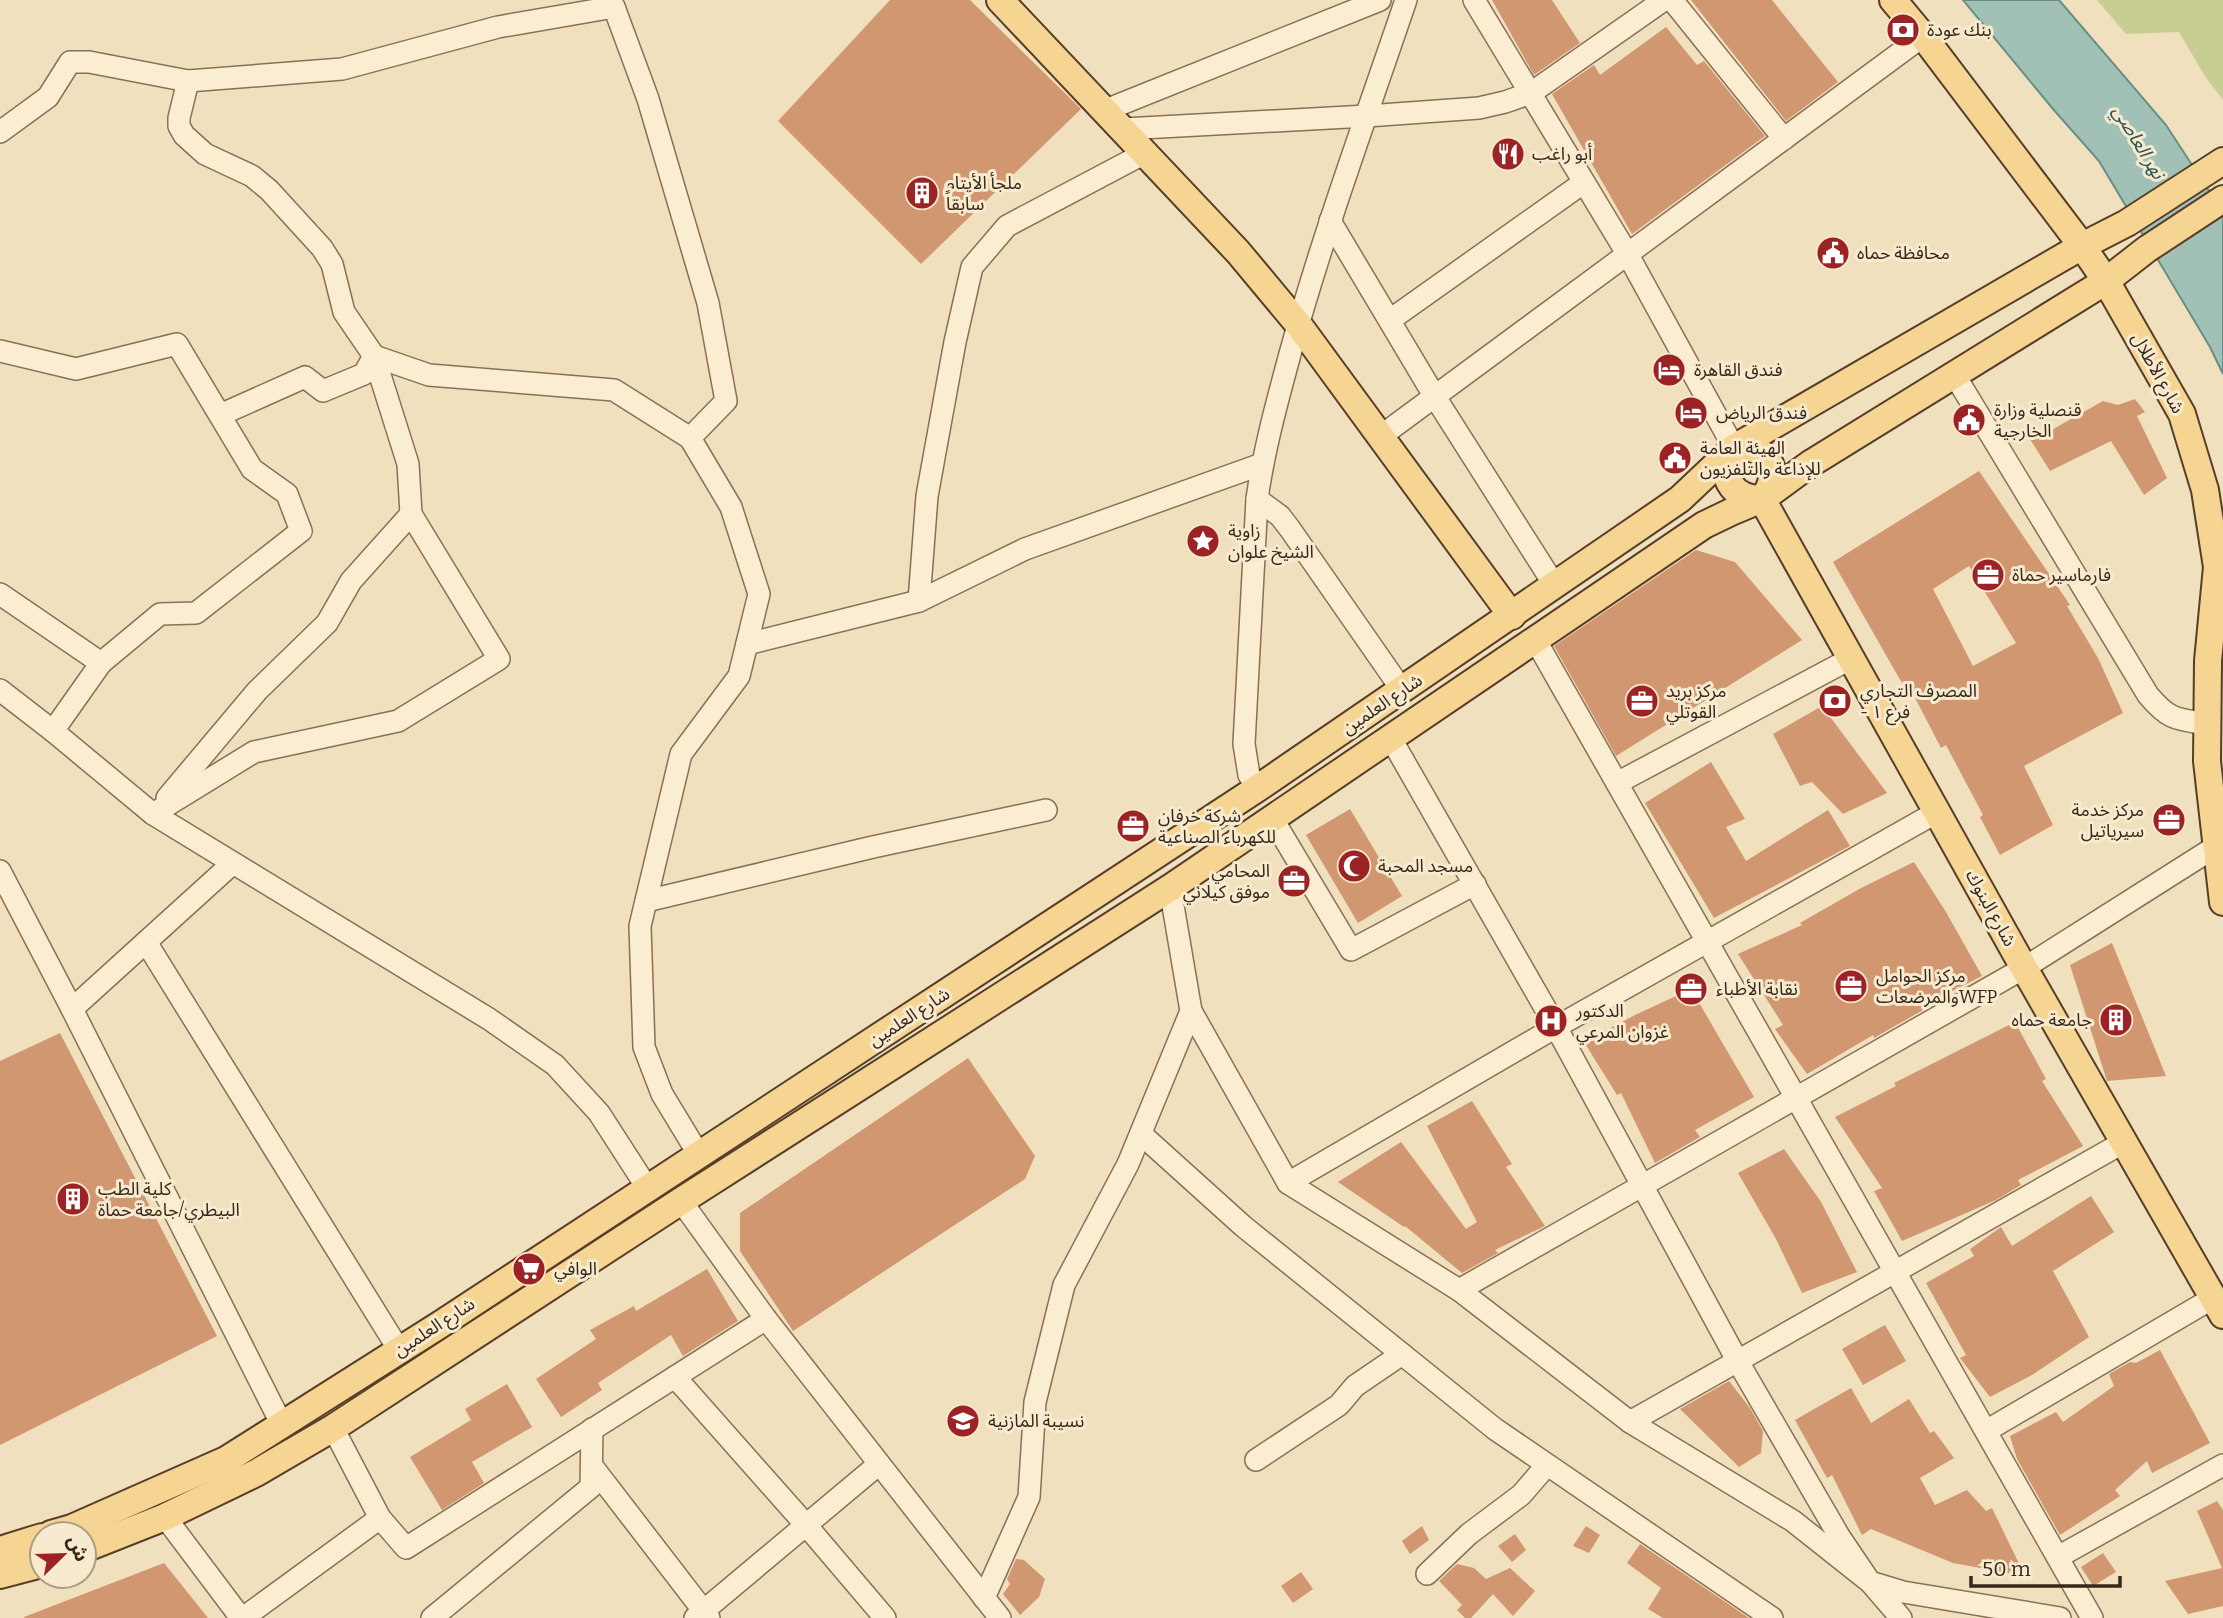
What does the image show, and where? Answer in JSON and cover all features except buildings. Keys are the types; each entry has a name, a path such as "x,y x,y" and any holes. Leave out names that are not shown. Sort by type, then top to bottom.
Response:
{"main road":[{"path":"1000,0 1238,252 1298,324 1511,616"},
{"name":"شارع الأطلال","path":"1892,0 1923,36 2082,246 2106,281 2182,414 2205,490 2217,567 2208,661 2207,761 2223,902"},
{"name":"شارع العلمين","path":"90,1520 226,1460 399,1350 1258,788 1680,499 1734,448 2082,246 2127,223 2223,161"},
{"name":"شارع العلمين","path":"98,1543 165,1517 256,1473 333,1429 681,1201 1170,888 1704,525 1762,499 1810,464 2106,281 2147,249 2223,200"},
{"path":"1734,448 1752,448 1760,452 1771,466 1772,484 1762,499 1744,496 1730,483 1726,464 1734,448"},
{"name":"شارع البنوك","path":"1762,499 2024,968 2218,1306"},
{"path":"0,1550 28,1541"},
{"path":"0,1575 28,1568"}],"street":[{"path":"1115,120 1380,0"},
{"path":"1258,788 1250,775 1244,744 1257,499 1262,464 1298,324 1329,221 1406,0"},
{"path":"1474,0 1628,255 1734,448"},
{"path":"1115,120 1367,116 1479,108 1531,93 1664,0"},
{"path":"1672,0 1784,139"},
{"path":"0,132 48,97 70,62 89,62 188,81 342,69 498,27 611,4 648,99 708,303 726,401 690,438"},
{"path":"1381,436 1923,36"},
{"path":"153,814 254,752 398,721 499,659 411,514 408,464 374,356 344,312 332,264 322,248 269,190 252,176 205,154 184,135 179,126 179,118 188,81"},
{"path":"919,601 927,496 955,342 972,267 1007,226 1145,153"},
{"path":"1390,320 1583,183"},
{"path":"1329,221 1435,397 1555,586"},
{"path":"0,351 76,369 177,344 252,469 287,494 301,531 196,613 160,614 101,663 53,731"},
{"path":"374,356 429,375 614,390 690,438 730,507 760,594 739,676 681,754 640,926 644,1046 662,1094 699,1155"},
{"path":"220,415 305,377 323,391 364,374 374,356"},
{"path":"1954,374 2148,695 2160,710 2173,719 2207,724"},
{"path":"747,644 919,601 1026,549 1262,464"},
{"path":"1257,499 1280,516 1290,529 1402,690"},
{"path":"153,814 257,691 327,623 351,580 411,514"},
{"path":"0,594 101,663"},
{"path":"1536,641 2092,1618"},
{"path":"1617,783 1850,659"},
{"path":"0,690 153,814 489,1019 555,1065 599,1113 648,1189"},
{"path":"1390,737 1556,1027 1737,1360 1839,1536 1870,1582 1901,1618"},
{"path":"646,901 873,847 1046,810"},
{"path":"1288,1183 1556,1027 1937,812"},
{"path":"1272,818 1351,950 1475,884"},
{"path":"1459,1290 1644,1187 2024,968 2215,847"},
{"path":"72,1009 233,863"},
{"path":"0,871 282,1424"},
{"path":"1170,888 1191,1011 1288,1183 1459,1290 1630,1422 1793,1521 1870,1582 1903,1592 2060,1618"},
{"path":"146,942 399,1350"},
{"path":"984,1598 1029,1497 1035,1402 1065,1285 1128,1164 1191,1011"},
{"path":"1141,1134 1242,1226 1495,1429 1772,1618"},
{"path":"1630,1422 2124,1142"},
{"path":"681,1201 766,1319 1000,1618"},
{"path":"1986,1431 2218,1306"},
{"path":"333,1429 380,1518 406,1548 766,1319"},
{"path":"1256,1460 1339,1405 1355,1386 1402,1354"},
{"path":"675,1377 885,1618"},
{"path":"441,1615 592,1487 592,1429"},
{"path":"592,1466 702,1616 879,1464"},
{"path":"1427,1574 1469,1534 1521,1495 1547,1465"},
{"path":"2058,1557 2223,1465"},
{"path":"165,1517 242,1618 380,1518"}],"green space":[{"path":"2097,0 2223,0 2223,100 2206,78 2179,32 2126,34"}],"water":[{"name":"نهر العاصي","path":"1963,0 2059,0 2166,125 2211,194 2223,219 2223,374 2210,347 2099,161"}],"place":[{"name":"بنك عودة","path":"1903,30"},
{"name":"أبو راغب","path":"1508,154"},
{"name":"ملجأ الأيتام سابقاً","path":"922,193"},
{"name":"محافظة حماه","path":"1833,253"},
{"name":"فندق القاهرة","path":"1669,370"},
{"name":"فندق الرياض","path":"1691,413"},
{"name":"قنصلية وزارة الخارجية","path":"1969,420"},
{"name":"الهيئة العامة للإذاعة والتلفزيون","path":"1675,458"},
{"name":"زاوية الشيخ علوان","path":"1203,541"},
{"name":"فارماسير حماة","path":"1988,575"},
{"name":"مركز بريد القوتلي","path":"1642,701"},
{"name":"المصرف التجاري - فرع ١","path":"1835,701"},
{"name":"مركز خدمة سيرياتيل","path":"2169,820"},
{"name":"شركة خرفان للكهرباء الصناعية","path":"1133,826"},
{"name":"مسجد المحبة","path":"1354,866"},
{"name":"المحامي موفق كيلاني","path":"1294,881"},
{"name":"مركز الحوامل والمرضعاتWFP","path":"1851,986"},
{"name":"نقابة الأطباء","path":"1691,989"},
{"name":"جامعة حماه","path":"2116,1020"},
{"name":"الدكتور غزوان المرعي","path":"1551,1021"},
{"name":"كلية الطب البيطري/جامعة حماة","path":"73,1199"},
{"name":"الوافي","path":"529,1269"},
{"name":"نسيبة المازنية","path":"963,1421"}]}
